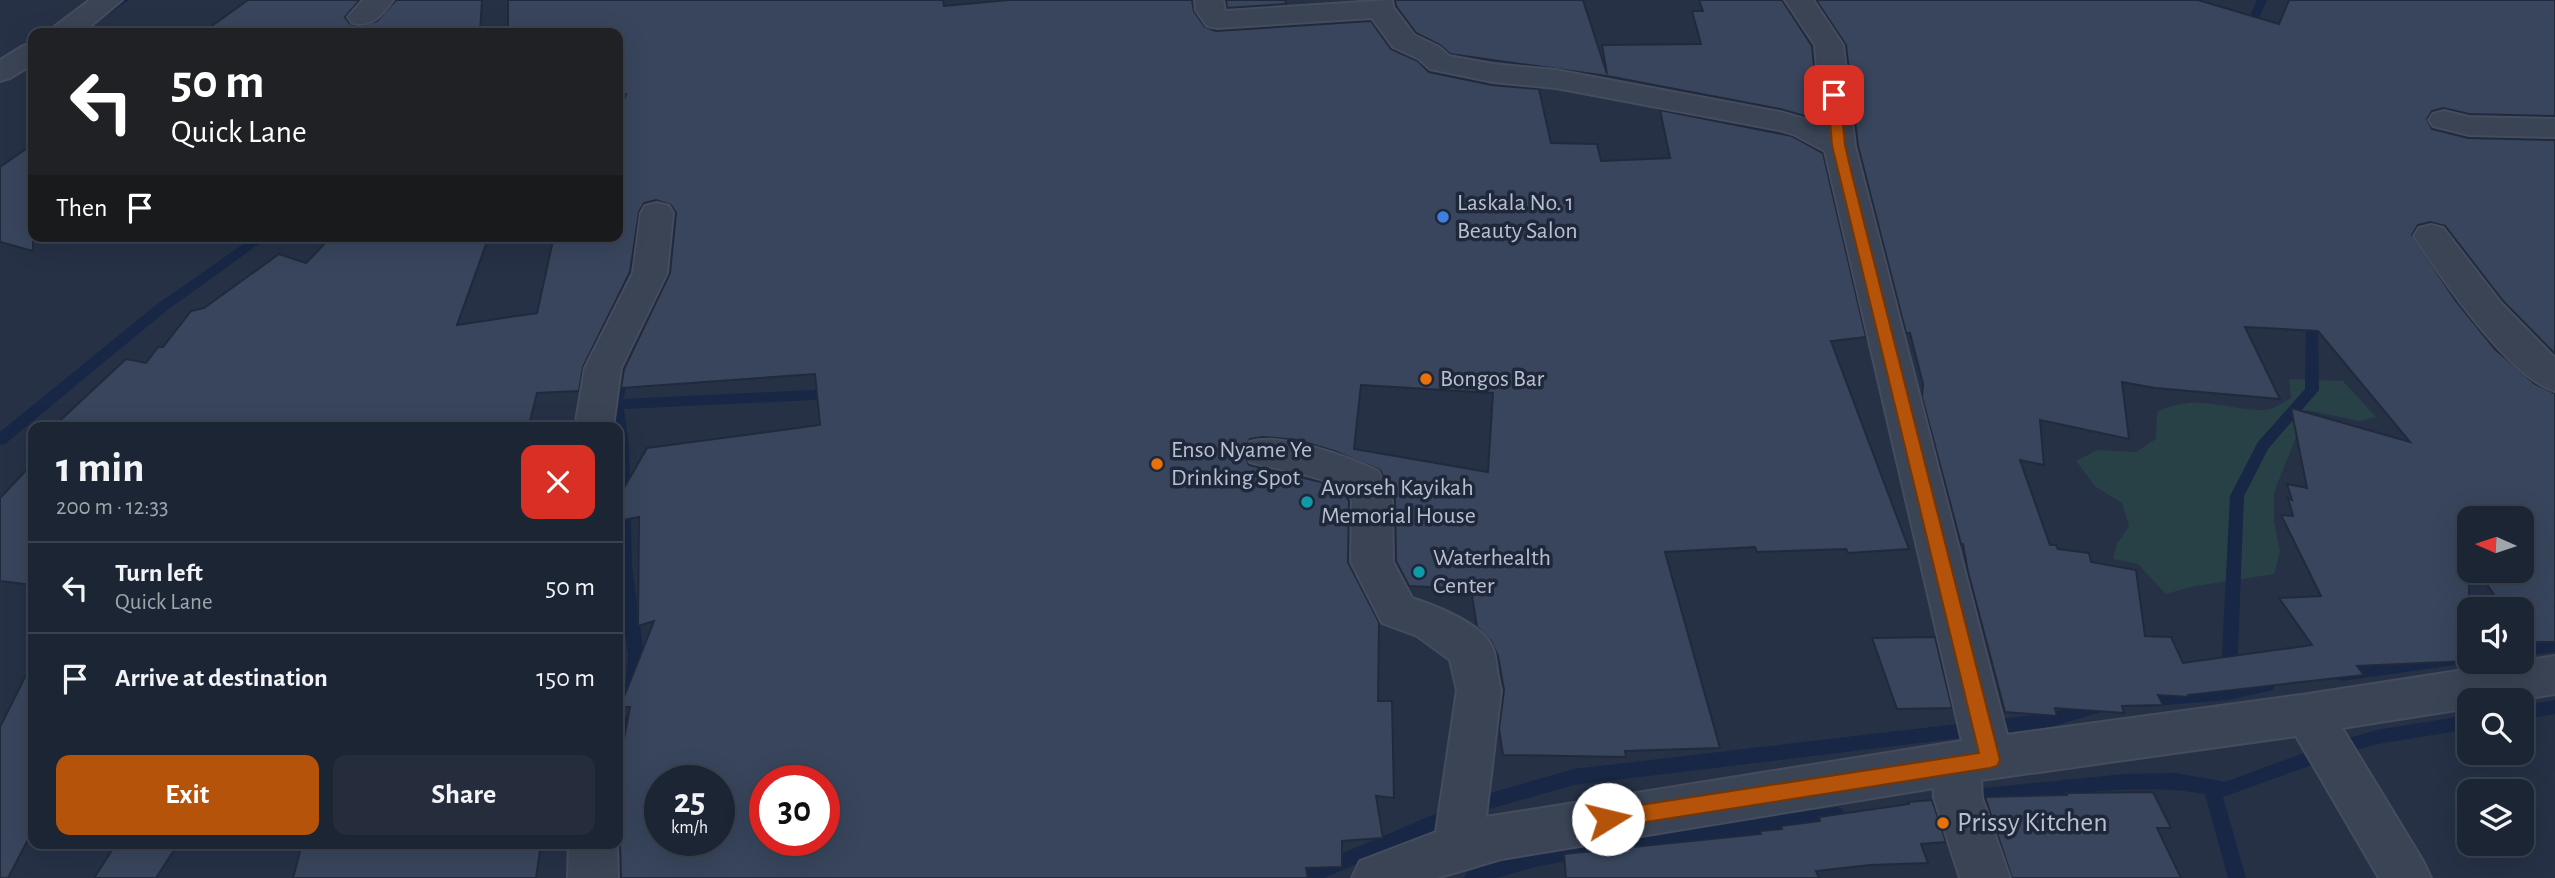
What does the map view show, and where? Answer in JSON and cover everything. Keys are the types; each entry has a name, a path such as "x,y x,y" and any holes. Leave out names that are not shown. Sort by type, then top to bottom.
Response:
{"street":[{"path":"71,28 108,0"},
{"path":"1209,0 1210,10 1217,20 1378,5 1403,41 1429,53 1440,63 1493,74 1556,79 1780,121 1818,133 1839,145"},
{"path":"1799,0 1829,45 1839,145 1973,761 1958,799 1985,878"},
{"path":"0,72 28,55"},
{"path":"2444,120 2469,126 2555,128"},
{"path":"595,422 603,368 650,273 657,213"},
{"path":"2431,236 2524,351 2555,378"},
{"path":"1264,452 1339,469 1364,482 1372,500 1372,562 1397,611 1432,623 1472,652 1473,670 1479,690 1458,847"},
{"path":"1377,878 1458,847 1501,836 1973,761 2308,714 2555,675"},
{"path":"2308,714 2406,878"},
{"path":"593,849 593,878"}],"green space":[{"path":"2289,379 2343,381 2376,417 2359,421 2307,410 2274,492 2274,522 2280,552 2274,574 2190,587 2166,594 2138,564 2113,559 2117,544 2129,526 2122,503 2096,487 2076,461 2097,450 2136,452 2156,439 2157,412 2172,406 2199,403 2252,410 2272,408 2291,398"}],"building":[{"path":"248,0 360,0 345,17 350,24 359,27 377,21 396,0 482,0 480,28 209,28"},
{"path":"508,0 943,0 944,6 1009,0 1192,0 1194,11 1205,27 1216,31 1371,21 1391,49 1418,61 1429,72 1492,85 1539,89 1551,143 1597,144 1601,161 1670,158 1660,110 1792,136 1823,153 1866,337 1831,341 1909,549 1848,553 1846,549 1757,552 1755,547 1665,552 1720,748 1625,751 1626,757 1503,755 1499,729 1504,690 1498,656 1491,641 1477,627 1471,589 1409,586 1396,561 1395,500 1380,470 1334,451 1297,440 1263,437 1250,439 1243,451 1249,465 1321,482 1344,494 1349,501 1348,562 1379,622 1378,701 1392,701 1394,798 1376,796 1383,838 1342,841 1342,867 1306,868 1308,878 621,878 623,744 630,707 623,707 623,699 654,621 638,626 639,517 623,520 623,490 647,448 820,425 815,374 621,388 624,369 670,273 676,213 671,205 656,200 644,203 639,212 630,272 583,367 579,391 537,393 530,421 58,422 126,359 146,363 158,347 163,347 191,311 204,308 279,254 306,263 326,242 487,242 457,325 537,313 553,242 623,242 623,103 626,94 623,94 623,28 508,28","holes":["1361,385 1493,393 1488,472 1354,449"]},
{"path":"1226,0 1285,0 1286,4 1227,8"},
{"path":"1395,0 1583,0 1607,74 1602,45 1701,44 1692,11 1703,11 1699,0 1782,0 1812,46 1819,120 1780,109 1607,76 1450,54 1440,45 1416,33 1396,6"},
{"path":"1816,0 2198,0 2279,24 2289,0 2555,0 2555,116 2469,114 2443,108 2432,111 2427,119 2432,129 2468,138 2555,140 2555,354 2503,301 2445,226 2430,222 2418,225 2412,235 2456,301 2495,349 2535,384 2555,393 2555,642 2534,642 2534,597 2496,597 2486,583 2534,583 2534,506 2457,506 2457,583 2469,583 2469,597 2457,597 2457,662 2357,666 2364,675 2188,695 2189,697 2158,695 2163,705 2122,706 2124,713 2055,708 2057,716 2005,712 1963,544 1922,397 1923,384 1910,333 1906,333 1858,146 1846,45","holes":["2245,327 2318,331 2410,442 2291,408 2307,488 2287,484 2293,516 2281,515 2321,596 2279,598 2312,645 2183,663 2171,637 2145,636 2136,570 2091,562 2089,553 2058,549 2056,545 2050,545 2020,460 2044,465 2040,420 2129,439 2122,382 2155,388 2280,399"]},
{"path":"28,147 28,242 33,242 33,251 0,242 0,167"},
{"path":"28,468 28,584 0,581 0,498"},
{"path":"1935,637 1952,708 1897,709 1872,638"},
{"path":"28,671 28,840 8,878 0,878 0,727"},
{"path":"2153,792 2171,828 2157,828 2181,878 2012,878 1985,797 2067,795 2066,793"},
{"path":"1932,800 1946,842 1921,844 1928,863 1870,865 1816,871 1819,878 1566,878 1564,854 1761,834 1760,831 1782,829 1781,826 1820,821 1819,817"},
{"path":"113,849 175,849 156,878 94,878"},
{"path":"301,849 540,849 536,878 293,878"}],"waterway":[{"path":"103,13 124,0"},
{"path":"548,28 556,24 571,0"},
{"path":"2248,33 2262,0"},
{"path":"1381,23 1393,51"},
{"path":"661,184 662,207 668,216 671,234 671,245 663,265"},
{"path":"0,440 161,308 255,242"},
{"path":"2229,674 2237,496 2263,446 2312,390 2312,324 2305,315"},
{"path":"619,422 616,397 639,326"},
{"path":"619,404 834,394"},
{"path":"623,506 624,567 636,655 633,689"},
{"path":"2534,648 2555,645"},
{"path":"2342,674 2457,658"},
{"path":"2142,700 2228,693 2267,685"},
{"path":"1293,878 1318,872 1473,806 1574,777 2051,720 2101,705"},
{"path":"2534,711 2555,707"},
{"path":"623,742 629,723"},
{"path":"2336,750 2377,737 2457,724"},
{"path":"1965,798 2125,782 2176,781 2225,790 2328,752"},
{"path":"2212,789 2237,878"},
{"path":"1473,878 1535,859 1598,846 1754,828 1837,815"}],"place":[{"name":"Laskala No. 1 Beauty Salon","path":"1443,217"},
{"name":"Bongos Bar","path":"1426,379"},
{"name":"Enso Nyame Ye Drinking Spot","path":"1157,464"},
{"name":"Avorseh Kayikah Memorial House","path":"1307,502"},
{"name":"Waterhealth Center","path":"1419,572"},
{"name":"Prissy Kitchen","path":"1943,823"}],"route":[{"path":"1608,819 1956,763 1990,760 1845,171 1839,145 1834,95"}]}
